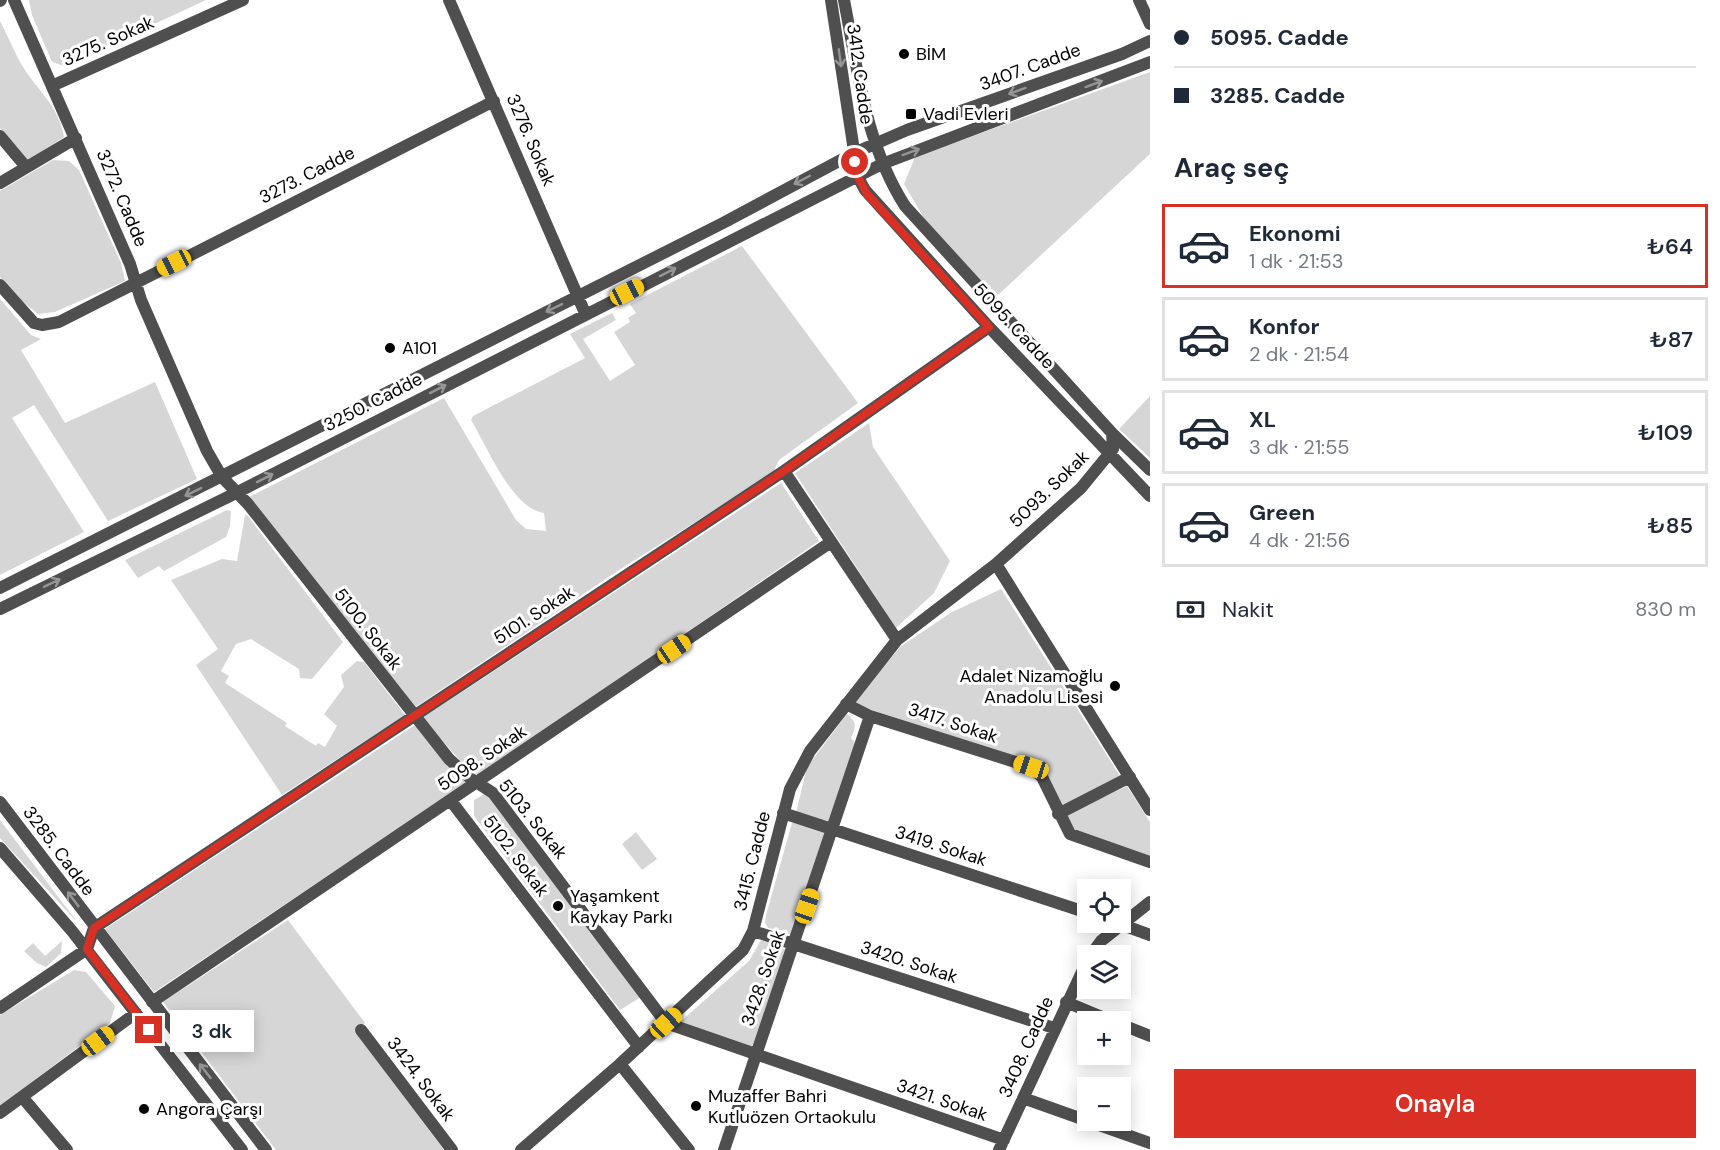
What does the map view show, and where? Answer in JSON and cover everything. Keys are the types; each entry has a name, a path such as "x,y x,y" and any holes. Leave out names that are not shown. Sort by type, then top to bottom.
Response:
{"street":[{"name":"3272. Cadde","path":"14,0 54,85 137,282 141,300 207,452 222,477"},
{"name":"3275. Sokak","path":"54,85 243,0"},
{"name":"3276. Sokak","path":"449,0 585,313"},
{"name":"3412. Cadde","path":"831,0 858,177"},
{"name":"3412. Cadde","path":"844,0 860,92 882,164"},
{"path":"1139,0 1150,24"},
{"name":"3407. Cadde","path":"854,153 875,143 1150,41"},
{"path":"858,177 882,164 1150,62"},
{"name":"3273. Cadde","path":"0,285 29,318 42,325 59,322 494,101"},
{"path":"0,136 26,167"},
{"path":"0,183 76,138"},
{"name":"3250. Cadde","path":"0,588 578,296 854,153"},
{"name":"5095. Cadde","path":"882,164 905,206 1112,433 1150,470"},
{"name":"3250. Cadde","path":"0,609 858,177"},
{"name":"5095. Cadde","path":"858,177 867,194 989,327 1150,496"},
{"name":"5101. Sokak","path":"94,928 784,471 989,327"},
{"name":"5093. Sokak","path":"996,564 1080,488 1110,454 1114,446 1112,433"},
{"path":"784,471 897,640"},
{"name":"5100. Sokak","path":"222,477 248,504 413,716 458,769 478,782"},
{"name":"5098. Sokak","path":"152,1002 831,542"},
{"path":"996,564 1150,810"},
{"name":"3415. Cadde","path":"521,1150 666,1023 743,950 753,931 783,813 801,765 897,640 996,564"},
{"name":"3417. Sokak","path":"846,704 870,716 1031,767 1042,777 1058,814 1067,830 1076,838 1150,862"},
{"name":"3428. Sokak","path":"724,1150 870,716"},
{"path":"1058,814 1130,777"},
{"name":"5103. Sokak","path":"478,782 493,793 666,1023"},
{"name":"5102. Sokak","path":"451,801 639,1047"},
{"name":"3285. Cadde","path":"0,802 94,928 266,1150"},
{"name":"3419. Sokak","path":"783,813 1077,909"},
{"path":"0,848 87,949 242,1150"},
{"path":"1131,914 1150,902"},
{"path":"0,992 5,1005 87,949 94,928"},
{"path":"1131,928 1150,935"},
{"name":"3420. Sokak","path":"753,931 1054,1028"},
{"path":"1098,945 1109,933"},
{"name":"3408. Cadde","path":"1001,1145 1077,980"},
{"path":"1066,1002 1088,1011"},
{"path":"0,1113 136,1013"},
{"name":"3421. Sokak","path":"666,1023 1001,1145"},
{"path":"1131,1028 1150,1036"},
{"name":"3424. Sokak","path":"361,1030 452,1150"},
{"path":"620,1064 689,1150"},
{"path":"23,1098 67,1150"},
{"path":"1023,1098 1150,1143"}],"shaded area":[{"path":"29,0 206,0 64,66 52,62 32,15"},
{"path":"0,21 26,72 57,116 64,137 27,161 0,128"},
{"path":"1150,72 1150,154 999,294 990,296 936,239 904,184 915,157"},
{"path":"53,160 69,161 79,170 121,263 125,281 55,312 38,314 19,299 0,277 0,191"},
{"path":"742,246 858,403 779,460 773,473 619,570 414,708 249,497 444,398 516,520 526,529 546,531 544,513 532,509 511,489 471,420 473,416 585,358 570,334 612,313 616,320 583,339 610,381 635,365 614,332 630,322 628,318 636,313 630,304"},
{"path":"0,299 31,335 41,339 21,350 65,423 155,382 197,479 108,521 34,405 12,418 84,532 0,575"},
{"path":"1150,396 1150,458 1119,429"},
{"path":"869,423 873,447 950,561 934,593 896,628 795,473"},
{"path":"781,483 819,541 479,776 465,766 422,718"},
{"path":"227,510 231,511 230,526 226,537 164,571 159,566 138,578 125,560"},
{"path":"245,515 343,642 312,679 300,678 299,669 251,639 236,644 221,671 229,676 225,683 287,723 285,726 316,746 318,743 325,747 337,726 324,714 344,687 341,675 357,661 364,662 405,715 282,795 196,665 218,649 171,580 222,559 237,561"},
{"path":"1001,589 1120,776 1060,807 1030,762 854,702 900,647 952,612"},
{"path":"847,714 854,722 855,728 851,738 857,745 793,934 790,935 785,931 768,928 765,923 766,915 792,823 797,820 796,813 807,767"},
{"path":"415,725 453,772 468,782 154,992 105,929"},
{"path":"1127,786 1150,822 1150,858 1074,830 1063,816"},
{"name":"Yaşamkent Kaykay Parkı","path":"486,793 641,997 620,1010 474,816 474,800"},
{"path":"0,820 75,919 76,921 0,838"},
{"path":"636,832 657,859 642,870 622,844"},
{"path":"288,920 365,1023 354,1030 444,1150 276,1150 163,1002"},
{"path":"761,940 787,950 755,1042 750,1048 680,1022 749,961"},
{"path":"62,941 61,953 46,967 37,963 24,951 33,943 45,956"},
{"path":"74,970 86,972 115,1006 110,1023 0,1106 0,1015"}],"place":[{"name":"BİM","path":"904,54"},
{"name":"Vadi Evleri","path":"911,114"},
{"name":"A101","path":"390,348"},
{"name":"Adalet Nizamoğlu Anadolu Lisesi","path":"1115,686"},
{"name":"Yaşamkent Kaykay Parkı","path":"558,906"},
{"name":"Muzaffer Bahri Kutluözen Ortaokulu","path":"696,1106"},
{"name":"Angora Çarşı","path":"144,1109"}],"route":[{"path":"149,1030 87,949 94,928 784,471 989,327 867,194 858,177 855,162"}]}
